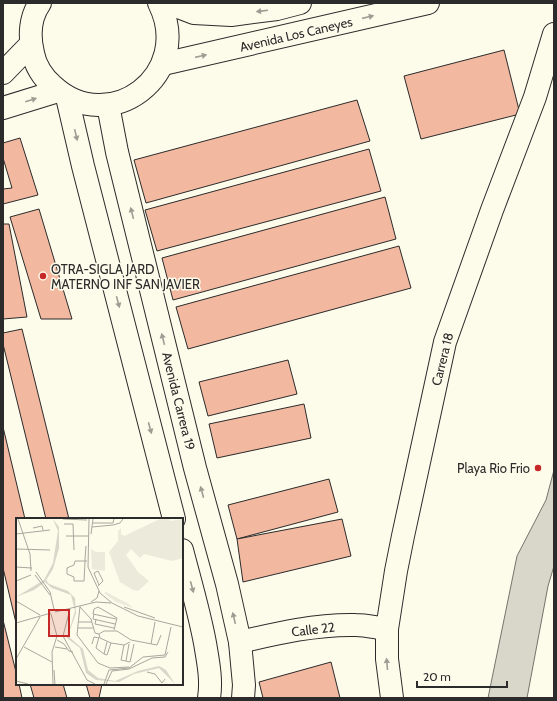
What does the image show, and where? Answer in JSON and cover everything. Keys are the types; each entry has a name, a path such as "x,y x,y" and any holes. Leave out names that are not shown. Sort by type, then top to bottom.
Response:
{"street":[{"path":"39,4 33,18 31,44 34,58 48,82 63,94 87,104 108,105 130,98 137,93 149,84 163,64 168,48 168,31 165,14 159,3"},
{"path":"168,3 194,13 231,15 277,9 300,3"},
{"name":"Avenida Los Caneyes","path":"163,64 428,3"},
{"name":"Carrera 18","path":"392,698 386,659 387,629 402,543 445,342 492,210 536,97 554,34"},
{"path":"3,73 31,44"},
{"path":"3,108 63,94"},
{"path":"63,94 85,173 174,518"},
{"name":"Avenida Carrera 19","path":"108,105 116,152 195,468 227,584 240,642 244,685 243,698"},
{"path":"183,554 201,622 208,660 210,690 209,698"},
{"name":"Calle 22","path":"240,642 279,633 332,625 357,625 387,629"}],"shaded area":[{"path":"554,470 554,566 548,586 527,698 488,698 517,556 546,500"}],"building":[{"path":"504,50 520,114 421,139 404,76"},
{"path":"357,100 370,141 146,203 134,160"},
{"path":"20,138 38,195 3,204 3,189 12,188 3,158 3,143"},
{"path":"369,149 381,191 157,251 145,210"},
{"path":"385,197 396,239 173,300 162,258"},
{"path":"39,209 72,319 41,319 10,217"},
{"path":"3,224 9,224 27,317 3,319"},
{"path":"399,246 411,288 188,349 176,307"},
{"path":"22,329 69,518 46,518 3,344 3,333"},
{"path":"288,360 297,394 208,416 199,382"},
{"path":"304,404 311,438 217,458 209,424"},
{"path":"3,427 25,518 16,518 16,623 3,568"},
{"path":"329,479 338,512 237,539 228,505"},
{"path":"342,519 351,556 243,582 237,539"},
{"path":"3,620 16,672 16,685 19,685 22,698 3,698"},
{"path":"331,662 340,698 263,698 259,682"},
{"path":"30,685 63,685 67,698 34,698"},
{"path":"86,685 102,685 99,698 90,698"}],"place":[{"name":"OTRA-SIGLA JARD MATERNO INF SAN JAVIER","path":"43,276"},
{"name":"Playa Rio Frio","path":"538,468"}]}
